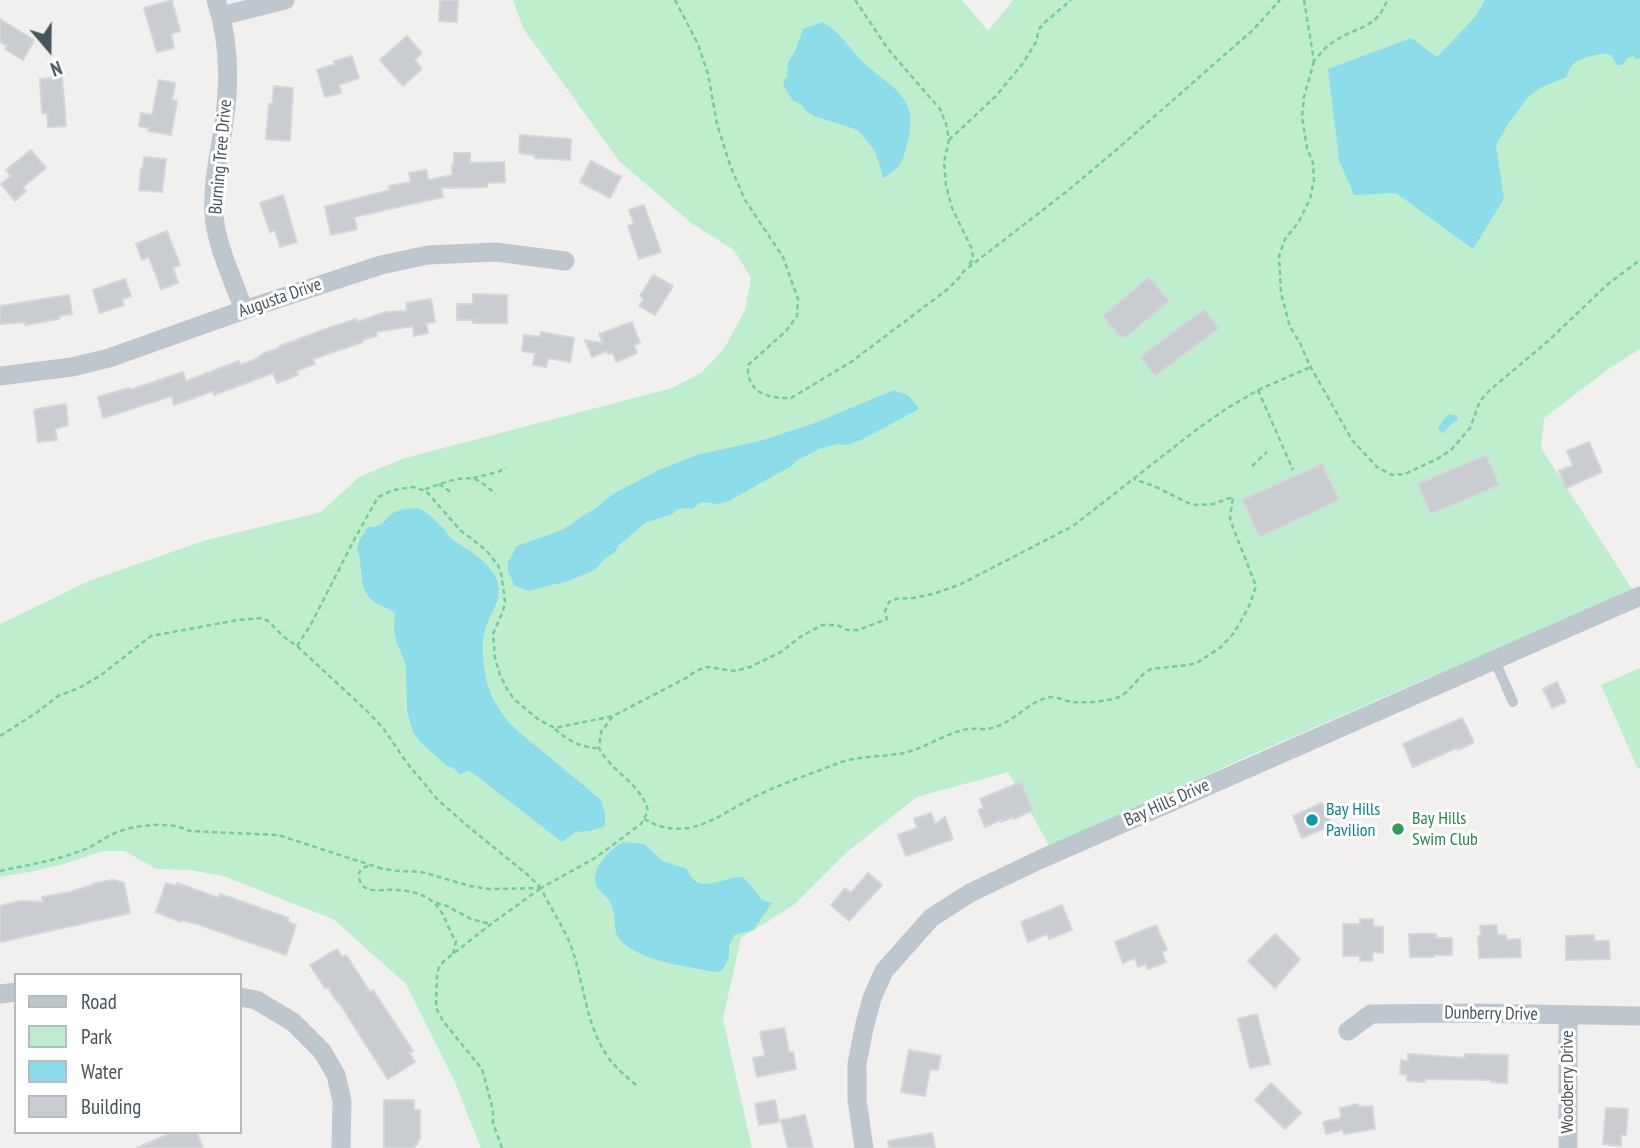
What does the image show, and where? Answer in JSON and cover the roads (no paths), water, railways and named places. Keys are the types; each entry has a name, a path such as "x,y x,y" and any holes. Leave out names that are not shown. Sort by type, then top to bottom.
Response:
{"street":[{"path":"219,8 285,0"},
{"name":"Burning Tree Drive","path":"219,8 228,93 216,169 214,216 218,238 244,310"},
{"name":"Augusta Drive","path":"0,376 72,367 109,358 381,265 428,255 496,252 565,261"},
{"name":"Bay Hills Drive","path":"864,1148 857,1100 857,1064 872,998 884,971 931,918 970,892 1049,855 1640,596"},
{"path":"242,997 256,1000 293,1021 322,1051 336,1075 342,1101 341,1148"},
{"name":"Dunberry Drive","path":"1348,1031 1371,1014 1640,1016"},
{"name":"Woodberry Drive","path":"1568,1015 1568,1148"}],"lane":[{"path":"1495,661 1513,702"}],"water":[{"path":"1485,0 1640,0 1640,58 1627,58 1622,65 1617,65 1608,54 1583,59 1572,65 1567,77 1542,87 1528,97 1496,145 1504,199 1473,249 1396,193 1354,195 1339,160 1328,69 1411,38 1437,57 1476,16"},
{"path":"822,22 834,30 864,63 902,96 909,110 911,120 904,156 885,178 875,151 858,130 814,116 792,100 785,88 783,81 787,77 788,63 803,29"},
{"path":"894,390 909,396 919,409 861,440 819,449 729,501 719,504 701,502 692,509 680,508 672,514 645,523 595,570 568,581 528,591 514,585 508,571 508,562 517,546 562,530 613,494 659,470 697,455 763,440 815,423"},
{"path":"1450,414 1457,416 1458,420 1441,433 1438,429"},
{"path":"417,508 431,516 452,539 475,554 495,576 499,594 483,639 484,666 490,692 501,712 514,727 600,799 605,812 605,826 575,832 562,842 469,770 460,775 446,765 421,743 413,732 407,711 406,665 394,630 395,614 373,601 366,593 357,549 368,527 381,524 396,512"},
{"path":"624,842 644,844 663,861 687,869 691,877 703,884 742,877 762,900 772,903 753,930 734,935 729,946 729,958 722,971 714,972 653,959 620,940 611,903 598,889 595,876 606,855"}],"place":[{"name":"Bay Hills Pavilion","path":"1312,820"},
{"name":"Bay Hills Swim Club","path":"1398,829"}]}
